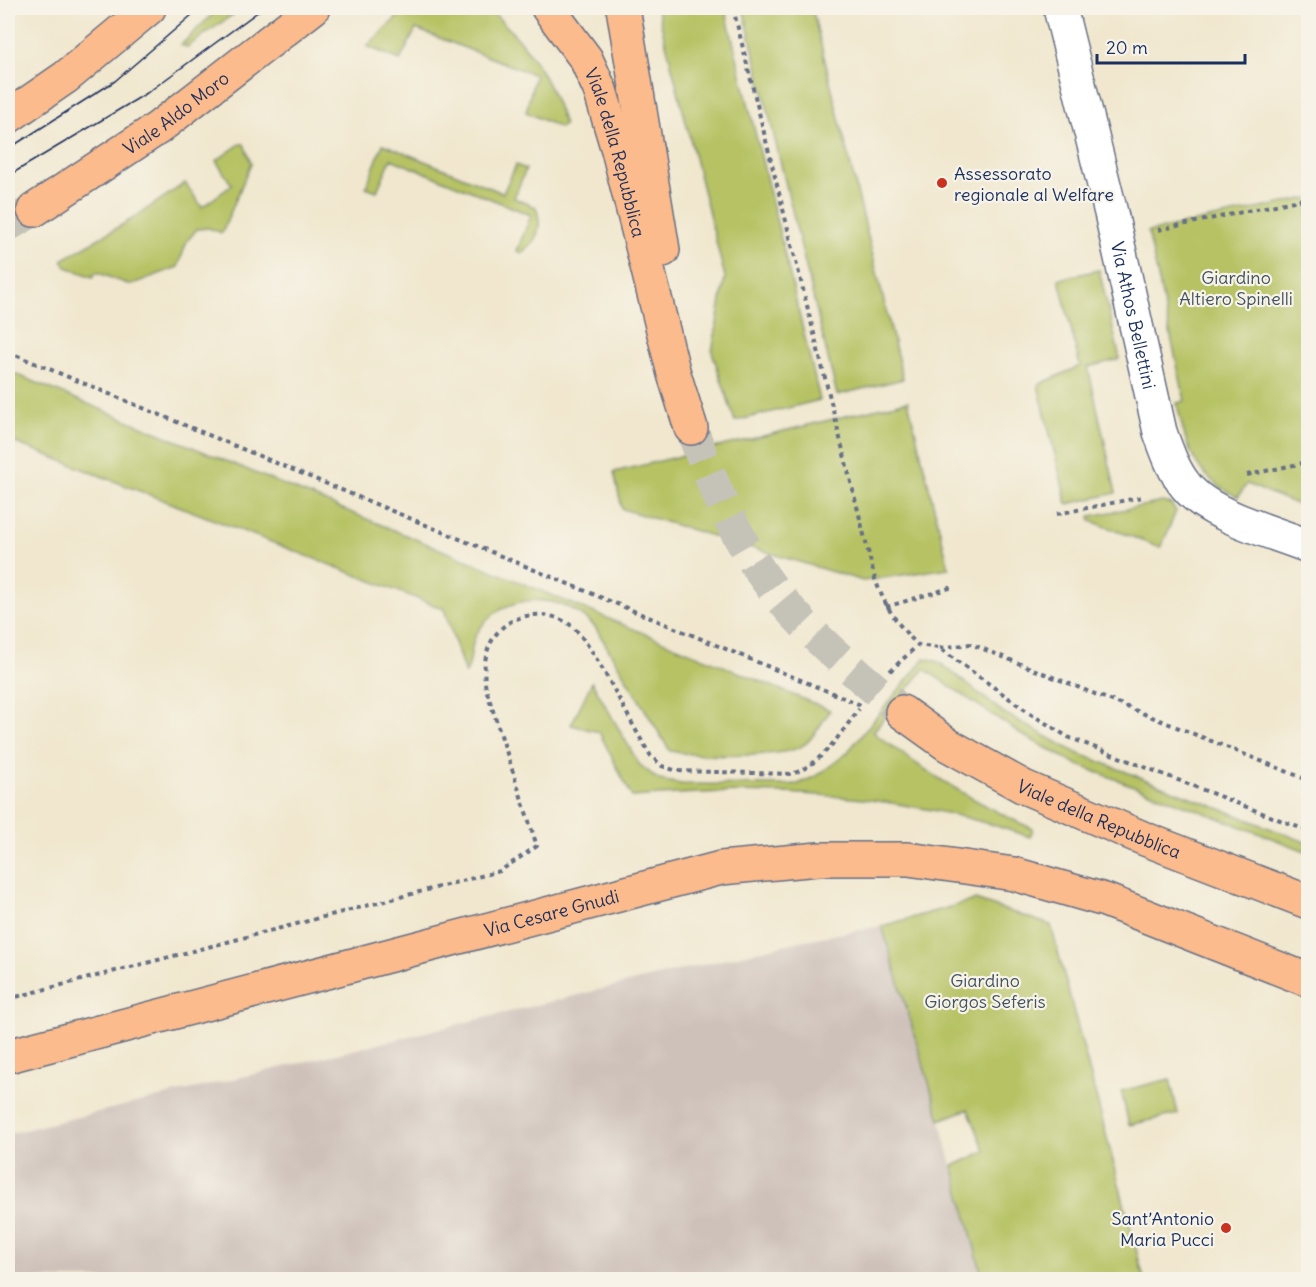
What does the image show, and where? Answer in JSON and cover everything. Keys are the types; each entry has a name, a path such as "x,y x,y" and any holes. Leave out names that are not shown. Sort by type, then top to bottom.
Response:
{"main road":[{"path":"8,117 75,70 149,8"},
{"name":"Viale Aldo Moro","path":"34,210 158,128 313,8"},
{"name":"Viale della Repubblica","path":"548,8 586,59 600,90 691,428"},
{"name":"Viale della Repubblica","path":"623,8 663,252 657,308"},
{"name":"Viale della Repubblica","path":"902,712 948,745 1024,787 1145,839 1308,903"},
{"name":"Via Cesare Gnudi","path":"8,1056 721,868 819,859 908,859 1014,874 1105,900 1308,980"}],"street":[{"name":"Via Athos Bellettini","path":"1060,8 1111,213 1160,432 1169,456 1187,488 1209,506 1308,546"}],"path":[{"path":"733,8 828,398 875,579 886,607 897,625 918,645"},
{"path":"1148,232 1308,198"},
{"path":"8,352 862,705"},
{"path":"1245,475 1308,462"},
{"path":"1057,514 1150,495"},
{"path":"886,607 953,587"},
{"path":"8,999 500,871 537,846 486,689 483,670 486,654 494,638 503,627 517,618 535,614 554,617 569,624 579,634 651,756 662,766 677,771 792,774 804,770 825,754 870,696"},
{"path":"884,678 898,660 918,645 929,644 939,648 1022,708 1068,737 1308,831"},
{"path":"939,648 971,644 1308,780"}],"shaded area":[{"path":"882,926 940,1120 982,1279 8,1279 8,1134 800,941"}],"green space":[{"path":"219,8 242,8 187,47 181,45"},
{"path":"407,8 488,8 514,34 535,60 551,90 564,125 560,128 526,112 535,75 416,29 400,60 367,46"},
{"path":"657,8 725,8 820,400 735,421 712,352 725,277"},
{"path":"743,8 812,8 903,379 837,395"},
{"path":"240,144 244,144 251,163 222,233 209,228 197,229 187,241 178,267 130,285 96,272 93,277 66,267 62,260 132,219 185,183 202,207 232,185 216,161"},
{"path":"383,144 503,193 516,165 526,169 514,198 536,207 539,227 536,238 521,253 517,251 531,215 391,159 377,191 366,187"},
{"name":"Giardino Altiero Spinelli","path":"1308,198 1308,509 1247,484 1238,497 1211,480 1194,459 1184,433 1177,403 1185,401 1148,232"},
{"path":"1099,270 1120,359 1088,367 1116,493 1067,504 1038,385 1080,366 1059,279"},
{"path":"8,371 830,710 812,737 795,749 760,755 670,751 595,627 582,615 550,602 516,603 487,620 476,635 465,674 444,609 8,440"},
{"path":"908,401 949,568 863,581 622,509 614,472"},
{"path":"1163,502 1171,504 1176,511 1161,548 1091,521 1090,516"},
{"path":"925,658 939,662 1004,713 1075,752 1308,843 1308,852 1078,765 1024,736 924,669 873,732 950,785 1033,829 1030,837 933,810 833,796 732,792 632,797 599,732 571,725 592,682 639,764 659,780 681,784 798,784 818,775 846,754"},
{"name":"Giardino Giorgos Seferis","path":"975,900 1051,925 1144,1279 983,1279 953,1166 985,1151 968,1109 940,1120 882,926"},
{"path":"1170,1079 1178,1114 1129,1125 1121,1091"}],"tunnel":[{"path":"8,225 34,210"},
{"path":"691,428 726,510 742,542 766,580 820,640 902,712"}],"tram line":[{"path":"8,149 115,81 200,8"},
{"path":"13,173 147,93 263,8"}],"place":[{"name":"Assessorato regionale al Welfare","path":"942,183"},
{"name":"Sant’Antonio Maria Pucci","path":"1226,1228"}]}
